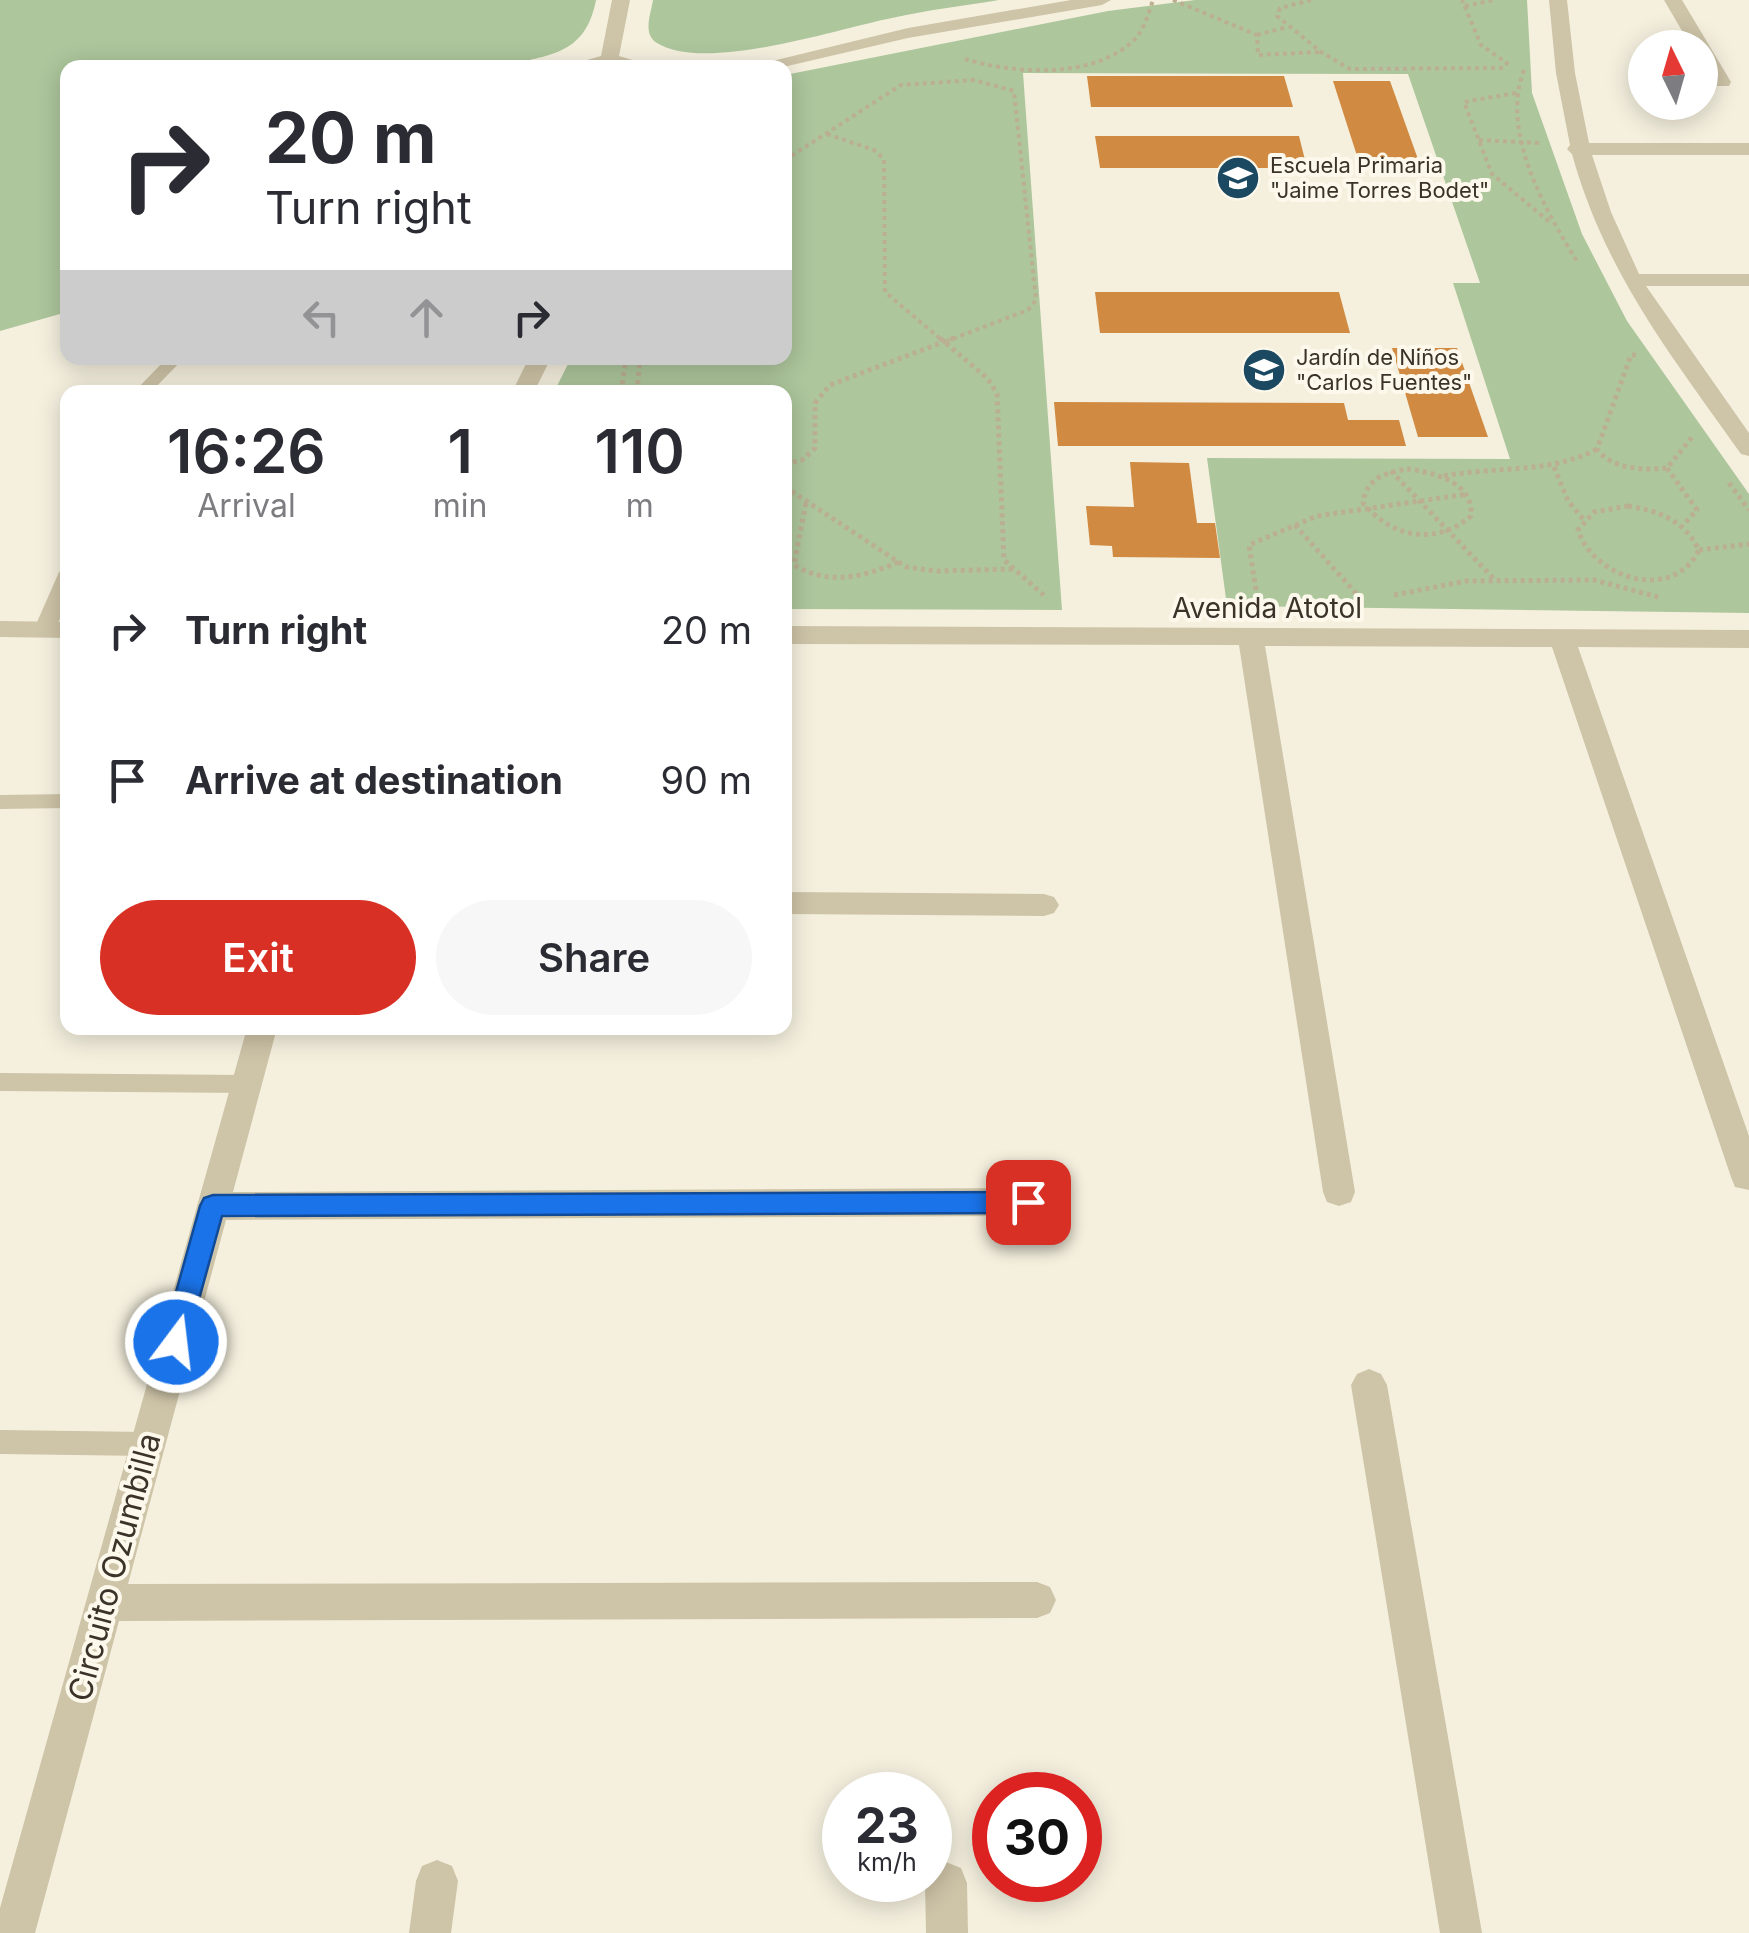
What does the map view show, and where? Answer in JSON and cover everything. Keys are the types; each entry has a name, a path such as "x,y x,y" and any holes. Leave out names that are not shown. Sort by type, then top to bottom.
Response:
{"street":[{"path":"609,60 621,0"},
{"path":"787,60 908,32 1102,0"},
{"path":"1558,0 1562,66 1577,149 1632,280 1682,356 1746,441"},
{"path":"1673,0 1722,82"},
{"path":"1577,149 1749,149"},
{"path":"1632,280 1749,280"},
{"path":"0,629 56,630"},
{"name":"Avenida Atotol","path":"792,635 1749,639"},
{"path":"1258,638 1339,1192"},
{"path":"1562,639 1747,1178"},
{"path":"792,902 1044,905"},
{"name":"Circuito Ozumbilla","path":"11,1919 104,1603 260,1035"},
{"path":"213,1206 1028,1202"},
{"path":"1369,1385 1462,1933"},
{"path":"104,1603 1037,1600"},
{"path":"430,1933 438,1880"},
{"path":"946,1902 947,1933"}],"lane":[{"path":"149,385 169,365"},
{"path":"0,802 60,801"},
{"path":"0,1082 246,1084"},
{"path":"0,1442 148,1444"}],"path":[{"path":"908,32 971,62 1004,68 1076,66 1108,58 1131,43 1146,24 1153,0"},
{"path":"1174,0 1257,35 1287,27"},
{"path":"1311,0 1280,8 1276,16 1321,52 1350,69 1503,68 1506,63 1502,57 1481,45 1463,3 1494,0"},
{"path":"1257,35 1258,56 1321,52"},
{"path":"792,156 902,86 945,79 1003,85 1014,92 1018,102 1036,300 1028,310 820,393 815,403 815,448 802,460 792,462"},
{"path":"1516,93 1464,102 1492,174 1553,225"},
{"path":"826,134 874,150 884,159 886,292 988,379 997,394 1004,560 1094,638"},
{"path":"1478,140 1524,141 1577,149"},
{"path":"1443,476 1488,468 1554,467 1578,461 1597,449 1631,355 1682,356"},
{"path":"1597,449 1603,458 1618,466 1644,471 1667,468 1693,436 1746,441"},
{"path":"1554,467 1568,501 1584,520"},
{"path":"1667,468 1697,510 1683,525"},
{"path":"1391,471 1496,581"},
{"path":"1391,471 1426,471 1443,476 1468,494 1471,516 1450,532 1432,535 1394,530 1367,509 1363,492 1368,483 1391,471"},
{"path":"792,493 906,567 937,572 1014,569"},
{"path":"1258,638 1248,546 1317,516 1468,494"},
{"path":"806,502 805,526 792,554 794,565 810,577 834,579 872,574 899,562"},
{"path":"1628,506 1658,512 1683,525 1699,550 1696,562 1687,572 1652,580 1633,578 1598,564 1585,552 1578,530 1584,520 1608,507 1628,506"},
{"path":"1295,525 1363,601 1378,638"},
{"path":"1699,550 1749,544"},
{"path":"1628,589 1633,578"},
{"path":"1363,601 1466,581 1594,580 1661,598"}],"green space":[{"path":"0,0 596,0 591,19 573,43 529,60 60,60 60,314 0,331"},
{"path":"653,0 999,0 905,15 772,46 707,53 679,51 652,39 649,23"},
{"path":"1195,0 1527,0 1532,93 1582,234 1627,321 1749,494 1749,613 1227,606 1207,458 1510,459 1453,283 1480,283 1408,74 1023,73 1062,610 792,609 792,385 558,385 568,365 792,365 792,74 1108,11"}],"building":[{"path":"1087,76 1284,76 1293,107 1091,107"},
{"path":"1333,81 1390,81 1419,162 1359,162"},
{"path":"1095,136 1299,136 1307,168 1100,168"},
{"path":"1095,292 1339,292 1350,333 1100,333"},
{"path":"1392,348 1457,348 1488,437 1418,437"},
{"path":"1054,402 1344,403 1348,420 1399,420 1406,446 1058,446"},
{"path":"1130,462 1189,463 1197,523 1215,523 1220,558 1113,557 1112,546 1090,545 1086,506 1134,507"}],"place":[{"name":"Escuela Primaria \"Jaime Torres Bodet\"","path":"1238,178"},
{"name":"Jardín de Niños \"Carlos Fuentes\"","path":"1264,370"}],"route":[{"path":"176,1342 213,1206 1028,1202"}]}
